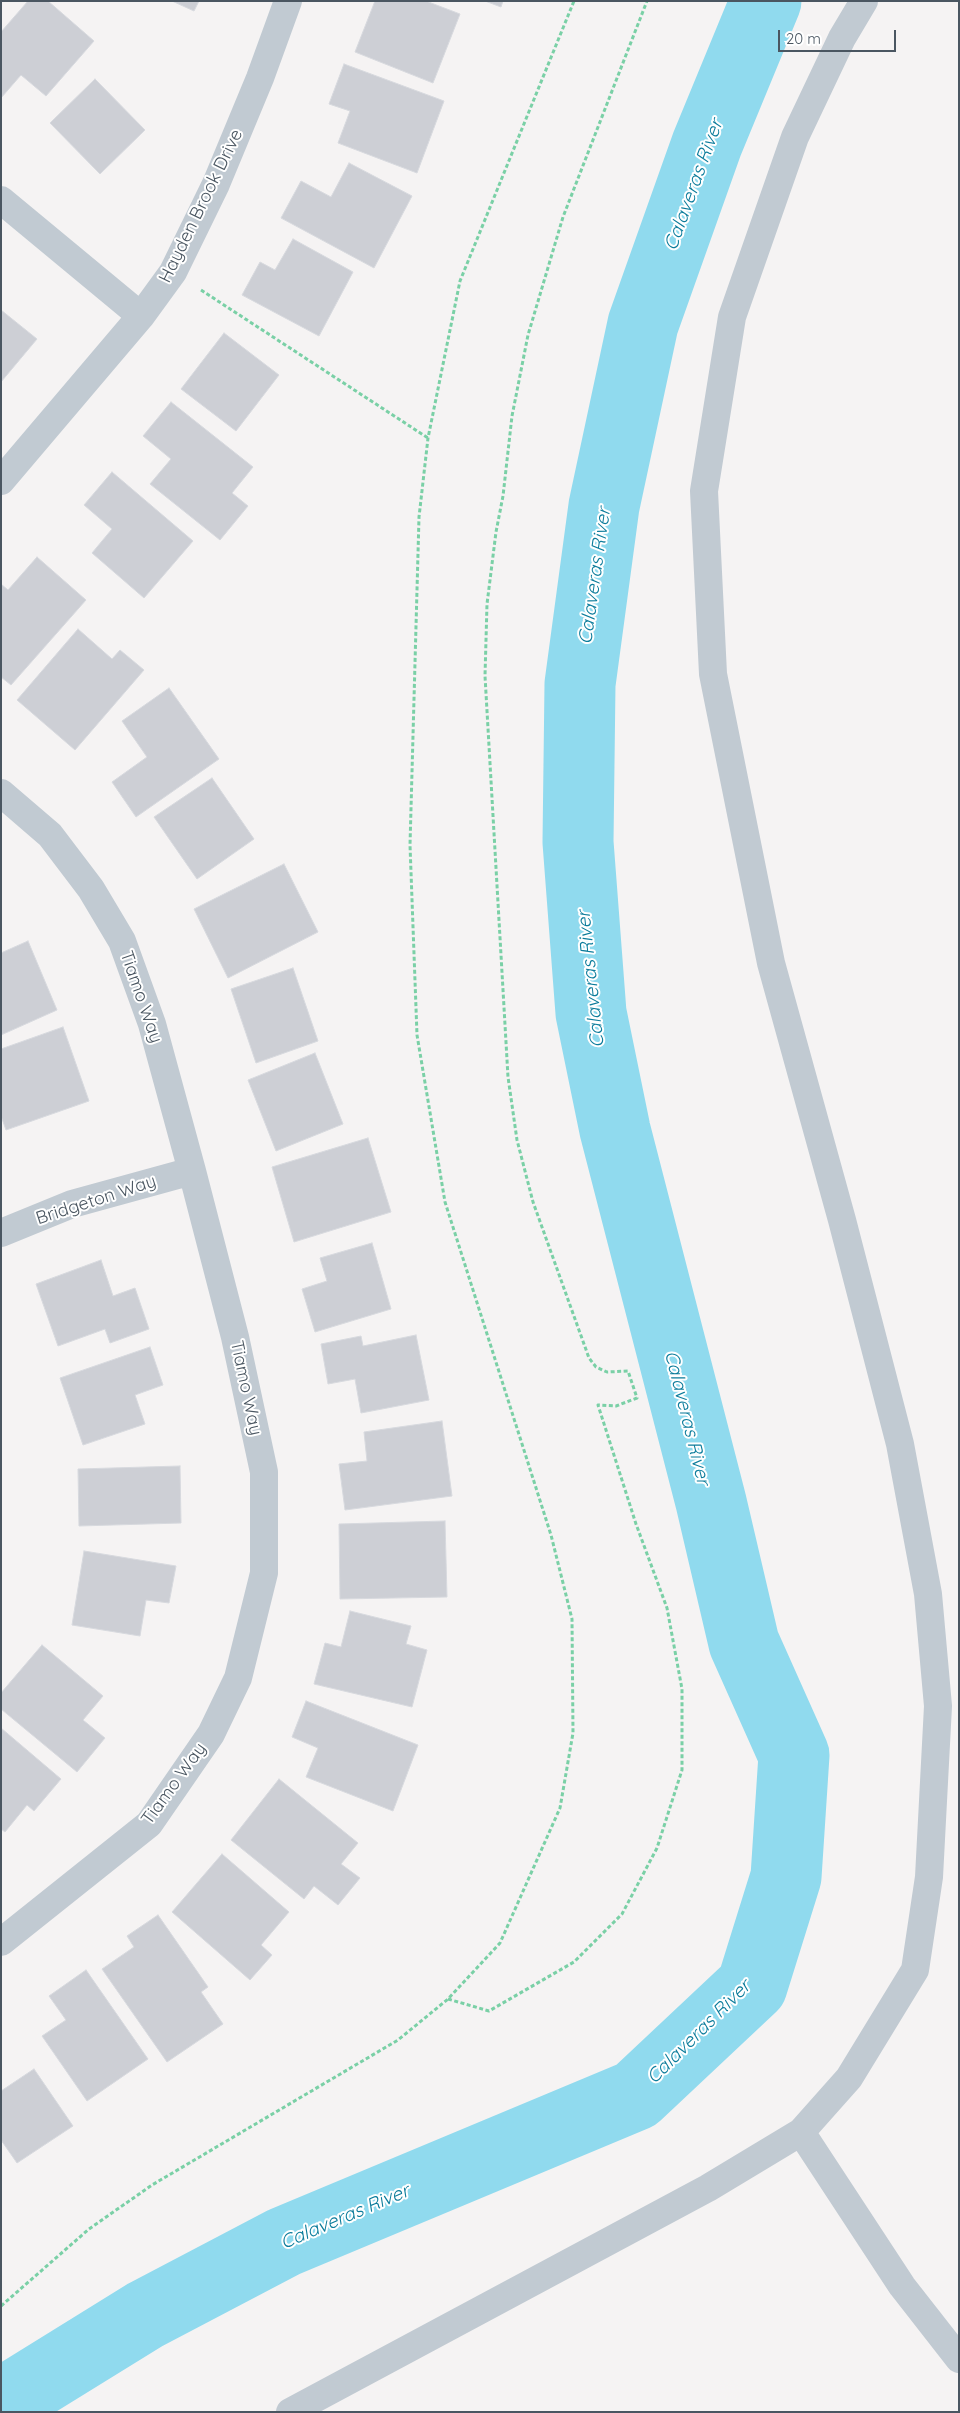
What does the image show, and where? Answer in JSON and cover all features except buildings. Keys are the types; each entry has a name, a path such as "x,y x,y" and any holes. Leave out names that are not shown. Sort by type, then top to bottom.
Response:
{"street":[{"name":"Hayden Brook Drive","path":"1,481 141,316 173,272 220,176 260,78 288,1"},
{"path":"290,2412 708,2188 801,2132 849,2078 915,1970 929,1876 938,1706 928,1594 900,1444 842,1220 771,963 713,674 704,491 732,316 795,137 842,38 864,1"},
{"path":"1,200 141,316"},
{"name":"Tiamo Way","path":"1,793 50,835 91,889 122,941 152,1024 192,1171 235,1337 264,1472 264,1573 238,1678 211,1734 150,1824 1,1942"},
{"name":"Bridgeton Way","path":"1,1233 72,1204 192,1171"},
{"path":"801,2132 902,2286 959,2359"}],"path":[{"path":"1,2306 90,2229 152,2185 398,2040 448,1999 500,1943 560,1808 573,1733 572,1619 551,1535 445,1202 417,1035 410,845 419,517 428,438 460,281 574,1"},
{"path":"448,1999 489,2011 574,1962 622,1914 657,1848 682,1770 682,1689 667,1608 636,1524 598,1405 616,1406 637,1398 628,1371 607,1372 596,1367 589,1358 533,1202 517,1140 508,1077 486,676 487,604 503,496 512,416 528,335 563,218 647,1"},
{"path":"173,272 428,438"}],"waterway":[{"name":"Calaveras River","path":"1,2404 145,2315 284,2242 636,2095 752,1986 786,1877 794,1755 744,1643 711,1502 615,1130 591,1013 578,842 580,684 604,506 643,324 707,144 766,1"}]}
